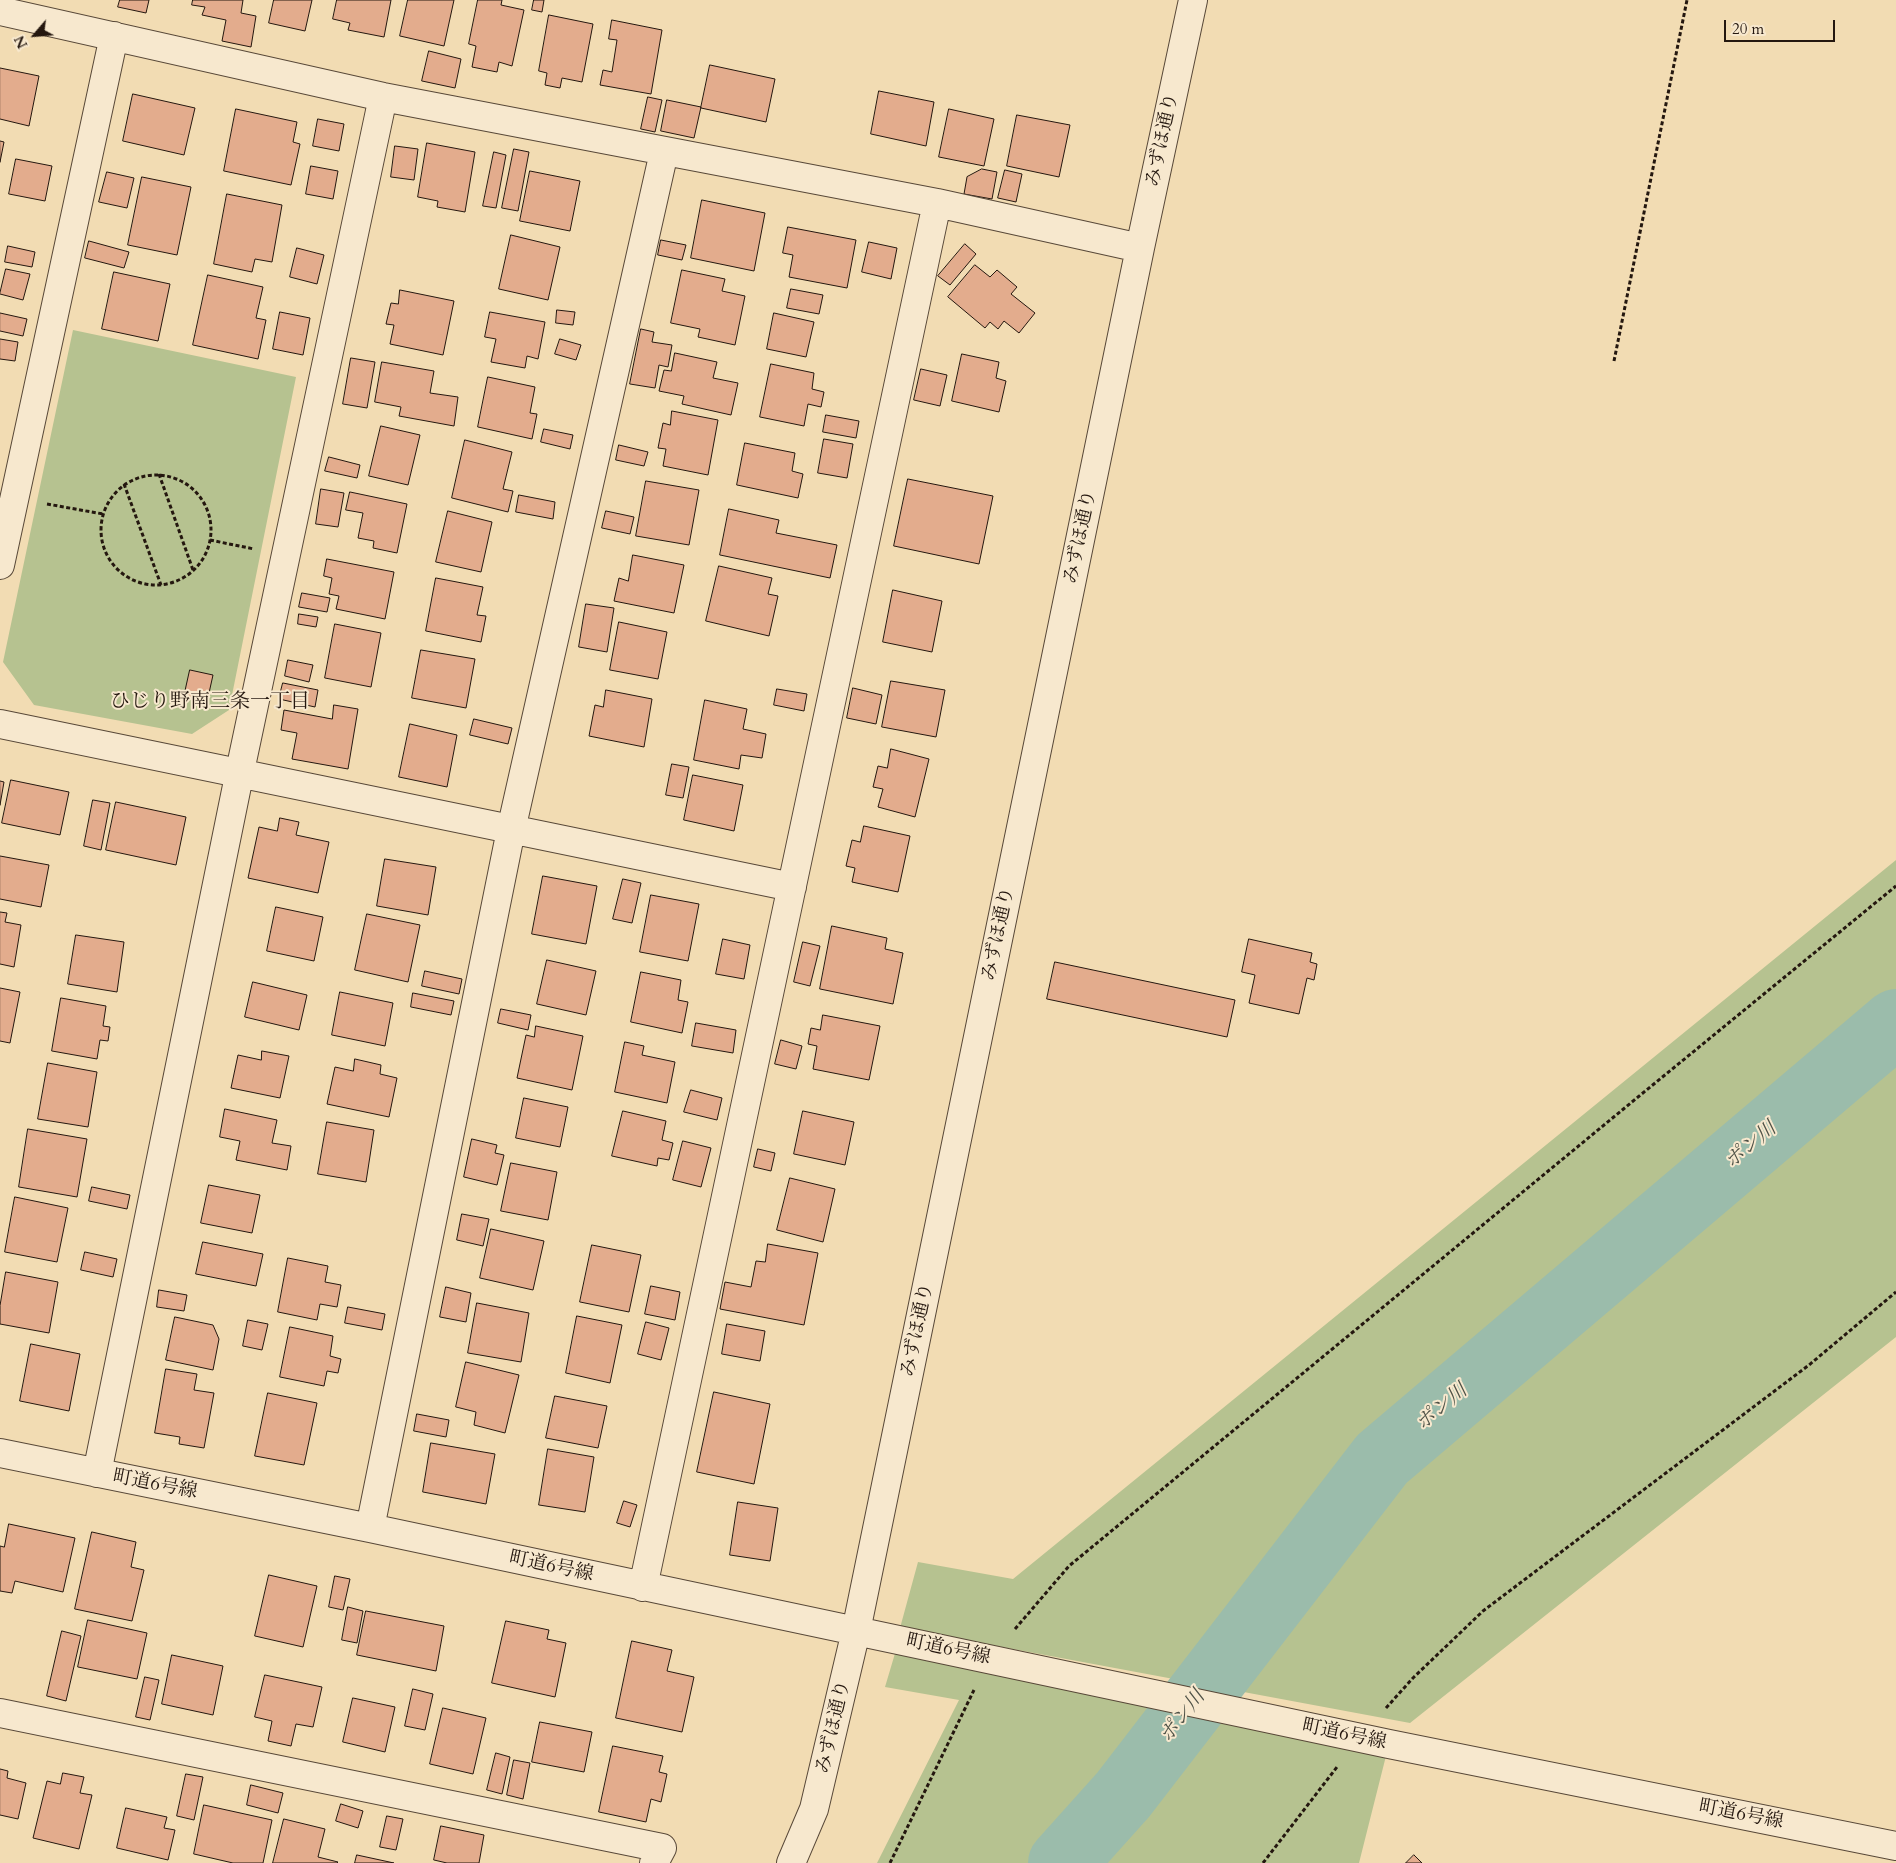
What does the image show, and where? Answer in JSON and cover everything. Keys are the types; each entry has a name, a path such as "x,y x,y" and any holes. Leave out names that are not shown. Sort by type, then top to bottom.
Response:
{"street":[{"name":"みずほ通り","path":"790,1863 814,1809 856,1631 1140,248 1193,0"},
{"path":"0,11 383,96 664,152 937,203 1140,248"},
{"path":"0,565 114,36"},
{"path":"97,1473 240,772 383,96"},
{"path":"370,1528 511,830 664,152"},
{"path":"643,1587 937,203"},
{"path":"0,724 792,887"},
{"name":"町道6号線","path":"0,1453 370,1528 1348,1735 1896,1846"},
{"path":"0,1713 662,1848 654,1863"}],"path":[{"path":"1614,361 1687,0"},
{"path":"159,474 194,571"},
{"path":"159,474 178,478 193,488 205,503 211,521 210,540 205,557 194,571 178,581 161,585 143,584 126,577 113,565 104,550 100,532 102,514 111,497 124,484 140,476 159,474"},
{"path":"124,484 161,585"},
{"path":"14,498 102,514"},
{"path":"210,540 286,556"},
{"path":"890,1863 989,1659 1069,1566 1638,1096 1896,886"},
{"path":"1262,1863 1348,1735 1413,1678 1482,1611 1801,1371 1896,1292"}],"green space":[{"path":"73,330 296,377 229,710 192,734 34,705 3,662"},
{"path":"1896,860 1896,1337 1410,1723 900,1628 918,1562 1013,1579"},
{"path":"899,1640 1389,1744 1359,1863 877,1863 959,1700 885,1687"}],"building":[{"path":"120,0 149,0 146,13 118,7"},
{"path":"193,0 243,0 241,13 256,16 251,47 222,41 226,20 202,15 205,7 192,5"},
{"path":"274,0 312,0 305,31 269,23"},
{"path":"337,0 391,0 384,37 348,30 350,23 333,19"},
{"path":"408,0 454,0 444,46 400,36"},
{"path":"478,0 502,0 501,5 524,10 512,66 499,62 497,72 472,67 476,46 469,44"},
{"path":"534,0 544,0 542,12 532,10"},
{"path":"549,15 593,24 582,82 562,78 560,88 545,85 547,73 539,71"},
{"path":"612,20 662,30 651,94 600,85 603,70 612,72 617,40 609,39"},
{"path":"429,51 461,59 455,88 422,81"},
{"path":"710,65 775,79 766,122 701,108"},
{"path":"0,68 39,76 29,126 0,119"},
{"path":"879,91 934,102 926,146 871,134"},
{"path":"133,94 195,108 184,155 123,141"},
{"path":"648,97 662,100 655,132 641,129"},
{"path":"667,100 701,107 694,138 661,131"},
{"path":"236,109 297,122 293,142 300,144 291,185 224,171"},
{"path":"949,109 994,119 984,166 939,157"},
{"path":"1017,115 1070,125 1059,177 1007,166"},
{"path":"318,119 344,124 339,151 313,146"},
{"path":"0,141 4,142 0,162"},
{"path":"427,143 475,152 465,212 437,207 438,201 418,197"},
{"path":"395,146 418,149 414,180 391,177"},
{"path":"514,149 529,152 518,211 502,208"},
{"path":"494,152 506,155 496,208 483,206"},
{"path":"16,159 52,166 45,201 9,194"},
{"path":"311,166 338,171 333,199 306,194"},
{"path":"982,169 997,172 992,199 964,194 967,177"},
{"path":"1005,170 1022,174 1016,202 998,198"},
{"path":"530,171 580,181 570,231 520,221"},
{"path":"107,172 134,178 127,208 99,202"},
{"path":"142,177 191,187 177,255 128,245"},
{"path":"227,194 282,205 272,262 255,259 252,272 214,264"},
{"path":"702,200 765,213 754,271 691,258"},
{"path":"788,227 856,240 847,288 789,277 793,255 783,253"},
{"path":"511,235 560,247 548,300 499,289"},
{"path":"661,240 686,245 682,260 658,255"},
{"path":"89,241 129,252 124,268 85,258"},
{"path":"869,242 897,248 891,279 862,272"},
{"path":"965,244 976,254 950,285 938,276"},
{"path":"8,246 35,252 32,267 5,262"},
{"path":"297,248 324,255 317,284 290,277"},
{"path":"975,265 990,277 997,270 1017,287 1011,294 1035,313 1019,333 1004,321 998,329 990,322 985,328 948,297"},
{"path":"6,269 30,274 23,300 0,294"},
{"path":"682,270 725,279 722,291 745,296 735,345 698,337 700,329 671,323"},
{"path":"114,272 170,284 158,341 102,329"},
{"path":"208,275 263,287 256,318 266,320 258,359 193,345"},
{"path":"791,289 823,295 819,314 787,308"},
{"path":"400,290 454,301 443,355 390,344 394,325 386,324 391,303 398,304"},
{"path":"557,310 575,312 573,325 556,323"},
{"path":"280,312 310,318 303,355 273,349"},
{"path":"490,312 545,322 538,359 527,356 525,368 491,362 496,339 485,337"},
{"path":"0,313 27,319 23,336 0,331"},
{"path":"774,313 814,322 806,357 767,349"},
{"path":"641,329 654,332 652,342 672,345 668,367 659,365 655,388 630,384"},
{"path":"0,339 18,342 15,361 0,359"},
{"path":"560,339 581,345 576,360 555,354"},
{"path":"675,353 717,362 713,378 738,383 731,415 682,404 684,396 659,391 664,370 671,371"},
{"path":"962,354 999,362 996,378 1006,381 999,412 952,401"},
{"path":"351,358 375,362 367,408 343,404"},
{"path":"382,362 434,371 430,393 458,397 454,426 399,416 401,407 375,402"},
{"path":"771,364 814,373 812,389 824,392 821,407 808,404 804,426 760,417"},
{"path":"921,369 947,375 940,406 914,400"},
{"path":"488,377 535,387 530,413 537,414 532,439 478,427"},
{"path":"672,411 718,420 708,475 663,466 666,449 658,448 663,423 670,425"},
{"path":"826,415 859,421 856,438 823,432"},
{"path":"381,426 420,435 408,485 369,476"},
{"path":"544,429 573,435 570,449 541,442"},
{"path":"824,439 853,444 847,478 818,473"},
{"path":"465,440 512,452 503,489 513,491 508,512 452,498"},
{"path":"745,443 795,453 792,471 803,474 798,498 737,485"},
{"path":"619,445 648,452 644,466 616,460"},
{"path":"329,457 360,465 357,478 325,471"},
{"path":"908,479 993,496 979,564 894,546"},
{"path":"646,481 699,490 689,545 636,536"},
{"path":"321,489 344,493 338,527 316,524"},
{"path":"350,492 407,504 397,553 373,548 374,541 358,538 363,513 346,510"},
{"path":"519,495 555,502 553,519 516,512"},
{"path":"729,509 779,520 776,533 837,545 830,578 720,555"},
{"path":"448,511 492,522 481,572 436,562"},
{"path":"606,511 634,517 630,534 602,528"},
{"path":"633,555 684,565 674,613 614,601 619,578 628,581"},
{"path":"327,559 394,572 385,619 336,609 339,596 329,594 332,578 324,576"},
{"path":"719,566 772,578 768,594 778,596 769,636 706,621"},
{"path":"436,578 483,587 477,615 486,616 481,642 426,631"},
{"path":"893,590 942,601 932,652 883,642"},
{"path":"302,593 330,598 327,612 299,607"},
{"path":"586,604 614,608 607,652 579,647"},
{"path":"299,614 318,617 316,627 298,624"},
{"path":"619,622 667,632 658,679 610,670"},
{"path":"335,624 381,633 371,687 325,678"},
{"path":"421,650 475,659 466,708 412,698"},
{"path":"288,660 313,665 309,682 285,676"},
{"path":"190,670 213,675 207,702 184,697"},
{"path":"891,681 945,690 936,737 882,727"},
{"path":"283,683 318,690 315,707 279,699"},
{"path":"853,688 882,695 876,724 847,718"},
{"path":"777,689 807,694 804,711 774,705"},
{"path":"606,690 652,699 644,747 589,736 595,705 603,707"},
{"path":"705,700 747,709 743,729 766,734 762,758 741,755 739,769 694,760"},
{"path":"334,705 358,709 348,769 292,759 297,733 281,730 284,710 332,719"},
{"path":"474,719 512,728 508,744 470,735"},
{"path":"410,724 457,735 447,787 399,777"},
{"path":"891,749 929,759 915,817 878,807 883,789 873,787 878,766 887,768"},
{"path":"672,764 689,767 683,798 666,795"},
{"path":"693,775 743,785 734,831 684,820"},
{"path":"11,780 69,792 60,835 2,823"},
{"path":"0,781 4,782 0,805"},
{"path":"93,800 110,803 101,850 84,846"},
{"path":"116,802 186,817 176,865 106,850"},
{"path":"280,818 299,822 296,835 329,842 318,893 248,878 259,827 277,831"},
{"path":"864,826 910,836 898,892 852,882 855,868 846,866 852,840 860,842"},
{"path":"0,856 49,865 41,907 0,899"},
{"path":"385,859 436,867 428,915 377,906"},
{"path":"543,876 597,886 586,944 532,934"},
{"path":"623,879 641,883 632,923 613,919"},
{"path":"651,895 699,904 688,961 640,952"},
{"path":"276,907 323,917 314,961 267,951"},
{"path":"0,912 7,913 5,922 21,925 14,967 0,964"},
{"path":"367,914 420,925 408,982 355,970"},
{"path":"832,926 887,938 885,949 903,953 893,1004 820,989"},
{"path":"76,935 124,942 117,992 68,984"},
{"path":"723,939 750,945 744,979 716,974"},
{"path":"1249,939 1312,953 1310,962 1317,964 1314,980 1307,978 1299,1014 1249,1003 1255,975 1242,972"},
{"path":"803,942 820,946 810,986 794,982"},
{"path":"547,960 596,971 586,1015 537,1004"},
{"path":"1055,962 1235,1000 1227,1037 1047,999"},
{"path":"425,971 462,979 459,994 422,986"},
{"path":"641,972 681,980 678,1000 688,1002 682,1033 631,1022"},
{"path":"253,982 307,995 299,1030 245,1017"},
{"path":"0,988 20,992 10,1043 0,1041"},
{"path":"340,992 393,1003 385,1046 332,1035"},
{"path":"413,993 454,1001 451,1015 411,1007"},
{"path":"61,998 106,1006 103,1026 110,1027 108,1041 100,1040 97,1059 52,1051"},
{"path":"501,1009 531,1015 528,1030 498,1023"},
{"path":"823,1015 880,1026 869,1080 813,1069 817,1046 808,1044 811,1028 820,1030"},
{"path":"696,1023 736,1030 733,1053 692,1046"},
{"path":"536,1026 583,1036 572,1090 517,1078 526,1035 534,1037"},
{"path":"781,1040 802,1046 796,1069 775,1064"},
{"path":"625,1042 644,1046 642,1055 675,1062 667,1103 615,1092"},
{"path":"262,1051 289,1056 280,1098 231,1088 238,1055 261,1060"},
{"path":"355,1059 381,1065 380,1074 397,1078 389,1117 327,1104 335,1067 353,1071"},
{"path":"48,1063 97,1072 88,1127 38,1119"},
{"path":"691,1090 722,1098 717,1120 684,1112"},
{"path":"524,1098 568,1107 560,1147 516,1138"},
{"path":"225,1109 277,1120 272,1143 291,1146 287,1170 236,1160 240,1141 220,1137"},
{"path":"623,1111 666,1121 662,1140 673,1143 669,1160 658,1158 657,1166 612,1156"},
{"path":"803,1111 854,1122 845,1165 794,1154"},
{"path":"327,1122 374,1130 366,1182 318,1174"},
{"path":"28,1129 87,1139 77,1197 19,1187"},
{"path":"472,1139 497,1145 495,1153 504,1155 497,1185 464,1177"},
{"path":"683,1141 711,1148 701,1187 673,1180"},
{"path":"758,1149 775,1153 771,1171 754,1167"},
{"path":"511,1163 557,1172 548,1220 501,1211"},
{"path":"790,1178 835,1189 823,1242 777,1230"},
{"path":"209,1185 260,1195 252,1233 201,1223"},
{"path":"92,1187 130,1195 127,1209 89,1201"},
{"path":"15,1197 68,1208 57,1262 5,1252"},
{"path":"462,1214 489,1219 483,1246 457,1240"},
{"path":"491,1229 544,1241 533,1290 480,1278"},
{"path":"203,1242 263,1254 256,1286 196,1274"},
{"path":"768,1244 818,1253 804,1325 720,1309 725,1282 751,1287 756,1261 765,1262"},
{"path":"592,1245 641,1255 629,1312 580,1302"},
{"path":"85,1252 117,1259 113,1277 81,1270"},
{"path":"288,1258 328,1266 325,1282 341,1285 337,1307 320,1304 317,1320 278,1312"},
{"path":"6,1272 58,1282 49,1333 0,1324 0,1306"},
{"path":"651,1286 680,1292 675,1320 645,1314"},
{"path":"446,1287 471,1293 466,1322 440,1317"},
{"path":"159,1290 187,1295 184,1311 157,1307"},
{"path":"477,1303 529,1313 521,1362 468,1353"},
{"path":"348,1307 385,1314 382,1330 345,1323"},
{"path":"577,1316 622,1325 610,1383 566,1373"},
{"path":"175,1317 213,1325 219,1339 213,1370 166,1360"},
{"path":"248,1320 268,1324 262,1350 243,1346"},
{"path":"646,1322 669,1328 661,1360 638,1354"},
{"path":"727,1324 765,1331 760,1361 722,1354"},
{"path":"290,1327 333,1336 330,1356 341,1359 338,1373 327,1371 324,1386 280,1377"},
{"path":"31,1344 80,1354 69,1411 20,1401"},
{"path":"466,1362 519,1375 505,1433 474,1425 476,1412 456,1407"},
{"path":"166,1369 197,1374 194,1390 214,1393 204,1448 179,1444 180,1437 155,1433"},
{"path":"714,1392 770,1404 754,1484 697,1472"},
{"path":"268,1393 317,1403 304,1465 255,1456"},
{"path":"555,1396 607,1406 598,1448 546,1438"},
{"path":"417,1414 449,1420 446,1437 414,1431"},
{"path":"431,1443 495,1454 486,1504 423,1492"},
{"path":"548,1449 594,1457 585,1512 539,1505"},
{"path":"624,1501 637,1505 630,1527 617,1523"},
{"path":"738,1502 778,1508 770,1561 730,1555"},
{"path":"9,1524 75,1538 63,1592 15,1581 12,1593 0,1591 0,1546 4,1547"},
{"path":"92,1532 136,1542 131,1567 144,1570 132,1621 75,1609"},
{"path":"269,1575 317,1586 303,1647 255,1636"},
{"path":"335,1576 350,1579 343,1610 329,1607"},
{"path":"348,1607 363,1611 357,1643 342,1640"},
{"path":"366,1611 444,1626 436,1671 357,1655"},
{"path":"88,1620 147,1633 137,1679 78,1667"},
{"path":"506,1621 549,1630 547,1639 566,1643 555,1697 492,1683"},
{"path":"62,1631 81,1636 66,1701 47,1696"},
{"path":"632,1641 672,1650 667,1671 694,1677 682,1732 616,1718"},
{"path":"172,1655 223,1666 213,1715 162,1704"},
{"path":"265,1675 322,1687 313,1727 296,1724 291,1746 268,1741 272,1721 255,1717"},
{"path":"145,1677 159,1680 150,1720 136,1717"},
{"path":"413,1689 433,1694 425,1730 405,1726"},
{"path":"353,1698 395,1707 385,1752 343,1742"},
{"path":"443,1708 486,1718 473,1774 430,1764"},
{"path":"540,1722 592,1732 584,1772 532,1762"},
{"path":"613,1746 663,1756 659,1772 667,1774 661,1802 651,1799 646,1822 599,1812"},
{"path":"496,1753 510,1757 502,1794 487,1790"},
{"path":"514,1760 530,1763 523,1799 507,1795"},
{"path":"0,1769 8,1771 7,1778 26,1783 18,1819 0,1815"},
{"path":"63,1773 84,1777 80,1793 92,1795 79,1849 33,1838 47,1781 60,1784"},
{"path":"186,1774 203,1777 194,1820 177,1816"},
{"path":"251,1785 283,1793 278,1813 247,1805"},
{"path":"341,1804 363,1811 358,1828 336,1821"},
{"path":"204,1805 272,1820 263,1863 233,1863 194,1854"},
{"path":"126,1808 167,1817 164,1828 175,1830 168,1860 117,1848"},
{"path":"387,1816 403,1819 396,1850 380,1847"},
{"path":"284,1819 325,1829 318,1857 338,1862 273,1863"},
{"path":"441,1826 484,1835 479,1863 447,1863 434,1860"},
{"path":"357,1855 394,1863 355,1863"},
{"path":"1414,1855 1422,1863 1406,1863"}],"waterway":[{"name":"ポン川","path":"1062,1863 1123,1795 1382,1459 1896,1023"}],"district":[{"name":"ひじり野南三条一丁目","path":"210,702"}]}
